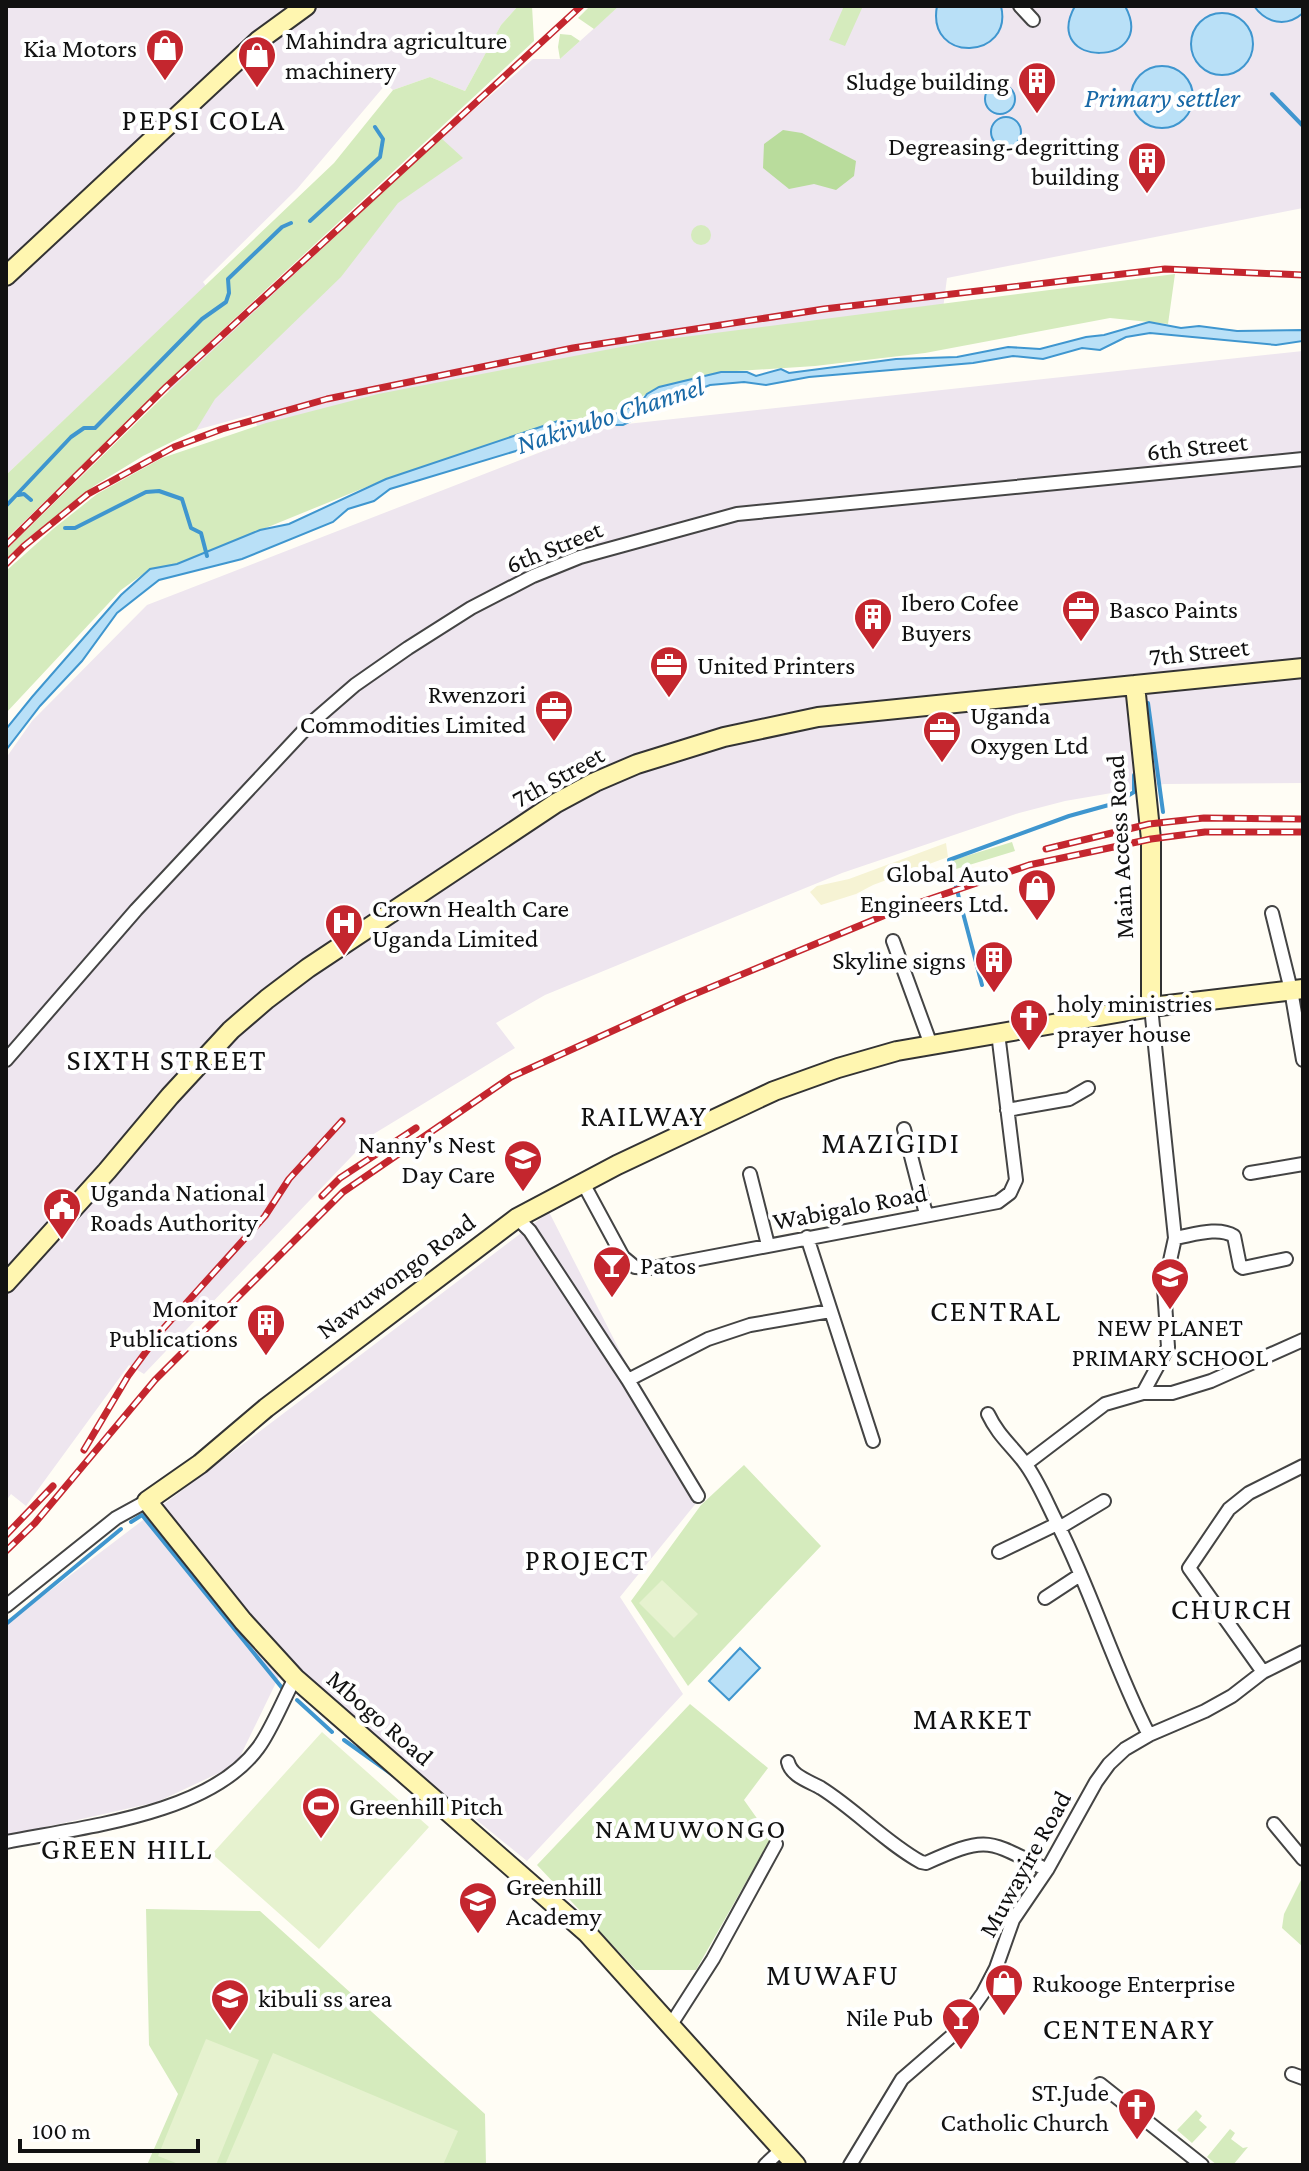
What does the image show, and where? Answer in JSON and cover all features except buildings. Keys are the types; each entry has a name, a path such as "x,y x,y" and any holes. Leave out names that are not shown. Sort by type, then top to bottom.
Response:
{"street":[{"path":"1020,6 1033,20"},
{"path":"6,276 258,41 303,7"},
{"name":"6th Street","path":"6,1060 136,910 310,724 355,685 408,648 471,608 533,576 580,557 737,514 1303,459"},
{"name":"7th Street","path":"6,1283 170,1096 231,1030 267,999 308,968 556,803 595,782 637,764 724,737 818,717 1303,668"},
{"name":"Main Access Road","path":"1135,685 1151,839 1151,1007"},
{"path":"1272,913 1297,989 1303,1060"},
{"path":"893,941 931,1045"},
{"name":"Nawuwongo Road","path":"147,1501 200,1464 266,1408 517,1218 774,1091 897,1051 1151,1007 1297,989"},
{"path":"1143,1393 1168,1347 1164,1288 1175,1238 1151,1007"},
{"name":"Wabigalo Road","path":"583,1183 623,1257 635,1267 652,1268 998,1202 1010,1193 1016,1180 998,1033"},
{"path":"1007,1110 1069,1099 1088,1088"},
{"path":"904,1129 926,1214"},
{"path":"1250,1173 1303,1164"},
{"path":"750,1174 768,1245"},
{"path":"517,1218 530,1231 628,1380 698,1496"},
{"path":"1175,1238 1229,1232 1234,1236 1243,1268 1286,1259"},
{"path":"807,1237 873,1441"},
{"path":"628,1380 708,1339 750,1325 830,1311"},
{"path":"1026,1464 1105,1404 1143,1393 1172,1393 1211,1381 1303,1340"},
{"path":"988,1414 999,1435 1026,1464 1058,1526 1101,1622 1126,1691 1149,1735"},
{"path":"1263,1672 1189,1568 1229,1509 1249,1493 1303,1466"},
{"path":"6,1606 116,1518 147,1501"},
{"name":"Mbogo Road","path":"147,1501 243,1621 295,1678 587,1933 796,2165"},
{"path":"999,1552 1104,1501"},
{"path":"1045,1598 1080,1575"},
{"name":"Muwayire Road","path":"850,2165 902,2079 954,2034 971,2011 996,1968 1013,1920 1047,1870 1109,1764 1125,1749 1149,1735 1205,1711 1232,1696 1263,1672 1303,1652"},
{"path":"6,1842 148,1814 175,1805 212,1786 239,1769 260,1746 295,1678"},
{"path":"788,1762 797,1775 823,1789 921,1862 926,1863 963,1846 988,1844 1008,1849 1047,1870"},
{"path":"1274,1824 1301,1855"},
{"path":"670,2026 713,1959 776,1844"},
{"path":"1100,2084 1202,2165"},
{"path":"765,2165 782,2149"}],"shaded area":[{"path":"6,6 518,6 501,25 465,91 430,77 393,90 386,84 297,189 203,282 206,286 6,475"},
{"path":"619,6 1303,6 1303,208 947,278 939,340 259,429 251,415 196,430 166,387 441,138 533,59 560,59"},
{"path":"1303,351 1303,783 1164,784 1065,801 1019,813 842,873 545,995 496,1023 515,1048 372,1135 144,1374 129,1365 26,1506 11,1494 6,1501 6,758 32,721 147,605 608,426"},
{"path":"946,843 948,857 856,894 821,905 810,892 817,886 849,879"},
{"path":"549,1212 697,1502 620,1597 683,1694 527,1861 285,1664 236,1765 157,1802 6,1836 6,1624"}],"green space":[{"path":"518,6 532,6 534,41 218,334 6,539 6,475 334,163 393,90 430,77 465,91 501,25"},
{"path":"590,6 619,6 594,29 578,18"},
{"path":"844,6 863,6 845,46 829,40"},
{"path":"560,34 571,35 580,41 560,59 558,47"},
{"path":"783,130 802,133 856,161 854,176 836,190 814,184 789,189 763,168 764,144"},
{"path":"441,138 463,158 398,203 341,277 215,399 196,430 143,456 94,486 6,559 6,550 169,391"},
{"path":"701,225 708,228 711,235 708,242 701,245 694,242 691,235 694,228"},
{"path":"1175,274 1168,324 1110,318 925,353 815,366 721,372 659,387 623,407 594,417 558,421 386,479 177,564 150,569 121,590 6,713 6,571 97,494 162,458 266,423 378,394 652,341"},
{"path":"1012,842 1015,851 956,869 953,860"},
{"path":"744,1465 821,1546 688,1686 631,1601 701,1505"},
{"path":"662,1580 698,1614 674,1638 639,1603"},
{"path":"690,1704 768,1768 744,1800 771,1838 696,1970 636,1970 537,1865"},
{"name":"Greenhill Pitch","path":"322,1732 429,1827 319,1949 212,1854"},
{"path":"1303,1876 1303,1947 1282,1928 1284,1914"},
{"name":"kibuli ss area","path":"146,1909 260,1911 485,2114 486,2165 147,2165 178,2094 149,2045"},
{"path":"206,2039 259,2060 216,2165 181,2165 158,2156"},
{"path":"273,2053 458,2131 443,2165 225,2165"},
{"path":"1196,2110 1202,2116 1199,2120 1207,2127 1192,2143 1177,2130"},
{"path":"1230,2129 1235,2133 1231,2139 1243,2148 1248,2147 1233,2165 1217,2165 1207,2157"}],"water":[{"path":"937,6 1001,6 1002,24 995,37 984,45 970,48 956,46 944,38 937,25"},
{"name":"Primary settler","path":"1075,6 1125,6 1131,26 1127,41 1115,50 1100,53 1084,50 1073,41 1068,27"},
{"path":"1254,6 1303,6 1303,13 1290,21 1277,22 1264,16"},
{"path":"1222,13 1244,22 1253,44 1244,66 1222,75 1200,66 1191,44 1200,22"},
{"name":"Primary settler","path":"1162,66 1184,75 1193,97 1184,119 1162,128 1140,119 1131,97 1140,75"},
{"path":"1000,84 1006,85 1014,93 1014,105 1006,113 1000,114 994,113 986,105 985,99 986,93 994,85"},
{"path":"1006,117 1012,118 1020,126 1020,138 1012,146 1006,147 1000,146 992,138 991,132 992,126 1000,118"},
{"path":"1149,322 1181,328 1199,326 1237,331 1303,330 1303,341 1276,345 1150,333 1126,337 1100,350 1082,348 1043,359 1013,356 973,363 809,377 766,385 744,382 710,385 623,425 602,425 390,489 374,501 348,509 333,522 242,559 159,580 117,613 82,661 40,706 6,750 6,729 121,595 150,569 177,564 260,530 289,524 386,479 558,421 590,421 618,413 641,402 659,387 721,372 747,372 756,376 781,369 789,373 896,359 957,357 1008,347 1040,349"},
{"path":"740,1648 760,1668 729,1700 709,1681"}],"waterway":[{"path":"1272,94 1303,126"},
{"path":"310,221 380,157 383,139 375,127"},
{"path":"6,506 71,437 84,428 95,428 202,319 226,302 228,279 282,227 291,223"},
{"path":"65,528 75,528 146,492 159,491 182,499 191,528 201,533 207,556"},
{"path":"18,495 24,494 31,500"},
{"path":"1148,703 1163,812"},
{"path":"982,985 949,860 1069,816 1116,803 1134,792 1134,775"},
{"path":"131,1522 142,1515 283,1689"},
{"path":"6,1624 121,1529"},
{"path":"297,1700 332,1732"},
{"path":"344,1740 393,1775"}],"railway":[{"path":"6,545 166,387 581,6"},
{"path":"6,564 88,494 174,447 222,429 327,399 573,348 824,309 1165,269 1303,275"},
{"path":"1046,849 1149,824 1204,818 1303,819"},
{"path":"6,1551 35,1523 155,1380 343,1192 511,1077 685,998 895,911 1029,865 1151,839 1205,832 1303,832"},
{"path":"84,1450 128,1376 162,1330 265,1216 289,1179 342,1121"},
{"path":"322,1196 340,1178 416,1128"},
{"path":"6,1535 53,1486"}],"place":[{"name":"Kia Motors","path":"165,82"},
{"name":"Mahindra agriculture machinery","path":"257,89"},
{"name":"Sludge building","path":"1037,115"},
{"name":"Degreasing-degritting building","path":"1147,195"},
{"name":"Basco Paints","path":"1081,643"},
{"name":"Ibero Cofee Buyers","path":"873,651"},
{"name":"United Printers","path":"669,699"},
{"name":"Rwenzori Commodities Limited","path":"554,743"},
{"name":"Uganda Oxygen Ltd","path":"942,764"},
{"name":"Global Auto Engineers Ltd.","path":"1037,922"},
{"name":"Crown Health Care Uganda Limited","path":"344,957"},
{"name":"Skyline signs","path":"994,994"},
{"name":"holy ministries prayer house","path":"1029,1052"},
{"name":"Nanny's Nest Day Care","path":"523,1193"},
{"name":"Uganda National Roads Authority","path":"62,1241"},
{"name":"Patos","path":"612,1299"},
{"name":"NEW PLANET PRIMARY SCHOOL","path":"1170,1311"},
{"name":"Monitor Publications","path":"266,1357"},
{"name":"Greenhill Pitch","path":"321,1840"},
{"name":"Greenhill Academy","path":"478,1935"},
{"name":"Rukooge Enterprise","path":"1004,2017"},
{"name":"kibuli ss area","path":"230,2032"},
{"name":"Nile Pub","path":"961,2051"},
{"name":"ST.Jude Catholic Church","path":"1137,2141"}],"district":[{"name":"PEPSI COLA","path":"204,119"},
{"name":"SIXTH STREET","path":"167,1059"},
{"name":"RAILWAY","path":"644,1115"},
{"name":"MAZIGIDI","path":"891,1142"},
{"name":"CENTRAL","path":"996,1310"},
{"name":"PROJECT","path":"587,1559"},
{"name":"CHURCH","path":"1232,1608"},
{"name":"MARKET","path":"973,1718"},
{"name":"NAMUWONGO","path":"691,1828"},
{"name":"GREEN HILL","path":"127,1848"},
{"name":"MUWAFU","path":"833,1974"},
{"name":"CENTENARY","path":"1129,2028"}],"water label":[{"name":"Nakivubo Channel","path":"610,415"}]}
